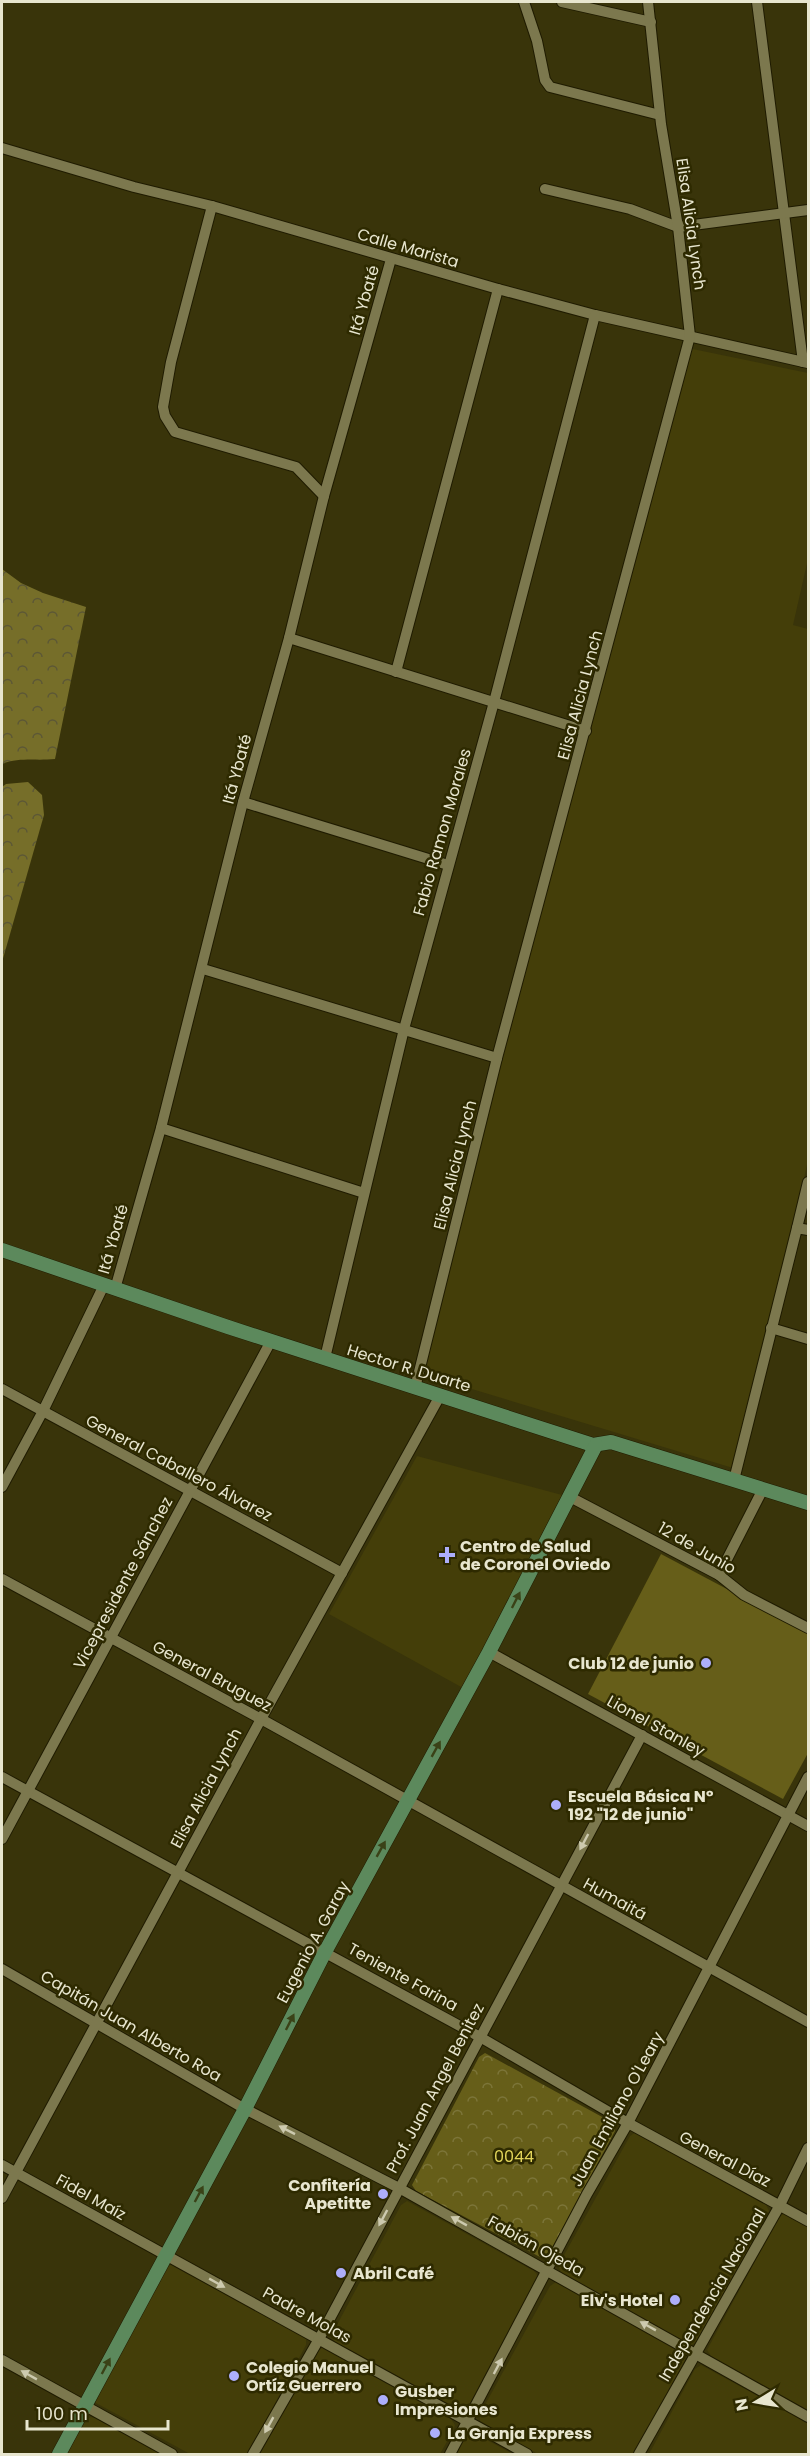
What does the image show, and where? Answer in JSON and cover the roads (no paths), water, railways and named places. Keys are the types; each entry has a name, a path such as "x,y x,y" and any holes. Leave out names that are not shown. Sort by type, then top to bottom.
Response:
{"street":[{"path":"524,2 537,41 545,80 550,87 660,115"},
{"path":"562,2 651,22"},
{"name":"Elisa Alicia Lynch","path":"415,1388 497,1058 690,336 678,227 660,115 648,2"},
{"path":"757,2 806,363"},
{"name":"Calle Marista","path":"2,148 595,315 806,363"},
{"path":"545,189 630,209 678,227 808,210"},
{"path":"212,206 171,362 164,407 165,416 175,432 296,467 324,496"},
{"name":"Itá Ybaté","path":"2,1487 109,1287 161,1128 203,969 243,802 289,638 324,496 392,259"},
{"path":"396,672 498,289"},
{"name":"Fabio Ramon Morales","path":"325,1358 404,1029 494,702 595,315"},
{"path":"289,638 586,731"},
{"path":"243,802 448,865"},
{"path":"203,969 497,1058"},
{"path":"161,1128 364,1193"},
{"path":"734,1480 808,1182"},
{"path":"796,1228 808,1230"},
{"name":"Hector R. Duarte","path":"2,1250 271,1341 415,1388 441,1394 593,1445 611,1442 808,1503"},
{"path":"771,1328 808,1339"},
{"name":"Vicepresidente Sánchez","path":"2,1839 271,1341"},
{"name":"General Caballero Álvarez","path":"2,1389 342,1573"},
{"name":"Elisa Alicia Lynch","path":"2,2198 261,1719 441,1394"},
{"name":"Eugenio A. Garay","path":"59,2454 245,2109 325,1952 489,1652 596,1445"},
{"path":"719,1575 763,1489"},
{"name":"12 de Junio","path":"570,1497 719,1575 744,1595 808,1628"},
{"name":"General Bruguez","path":"2,1579 408,1800"},
{"name":"Lionel Stanley","path":"489,1652 808,1826"},
{"name":"Prof. Juan Angel Benitez","path":"253,2454 319,2338 642,1735"},
{"name":"Teniente Farina","path":"2,1777 480,2037 628,2123"},
{"name":"Juan Emiliano O'Leary","path":"450,2454 549,2270 587,2194 628,2123 808,1777"},
{"name":"Humaitá","path":"408,1800 808,2022"},
{"name":"Capitán Juan Alberto Roa","path":"2,1969 245,2109"},
{"name":"Fabián Ojeda","path":"245,2109 399,2188 549,2270 808,2417"},
{"name":"General Díaz","path":"628,2123 808,2221"},
{"name":"Independencia Nacional","path":"639,2454 780,2205 808,2148"},
{"name":"Fidel Maíz","path":"2,2165 166,2255"},
{"name":"Padre Molas","path":"166,2255 526,2454"},
{"path":"2,2360 172,2454"}],"place":[{"name":"Centro de Salud de Coronel Oviedo","path":"447,1555"},
{"name":"Club 12 de junio","path":"706,1663"},
{"name":"Escuela Básica N° 192 \"12 de junio\"","path":"556,1805"},
{"name":"Confitería Apetitte","path":"383,2194"},
{"name":"Abril Café","path":"341,2273"},
{"name":"Elv's Hotel","path":"675,2300"},
{"name":"Colegio Manuel Ortíz Guerrero","path":"234,2376"},
{"name":"Gusber Impresiones","path":"383,2400"},
{"name":"La Granja Express","path":"435,2433"}],"park label":[{"name":"0044","path":"514,2156"}]}
